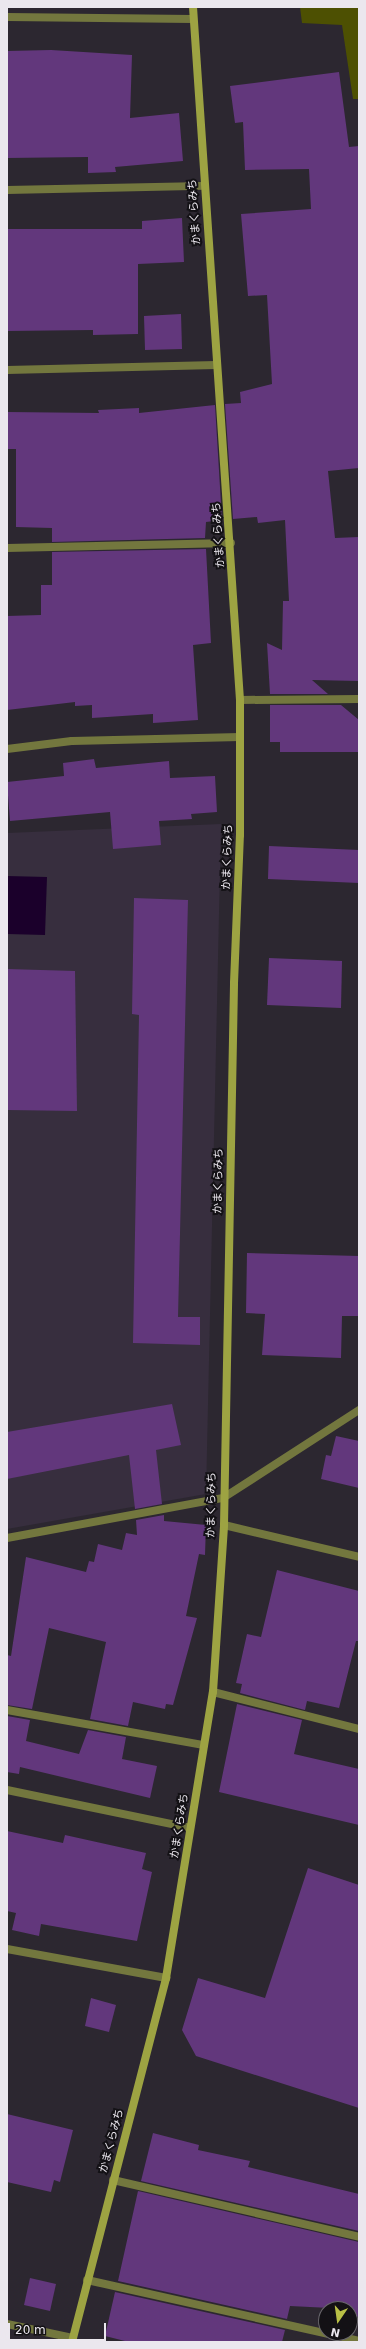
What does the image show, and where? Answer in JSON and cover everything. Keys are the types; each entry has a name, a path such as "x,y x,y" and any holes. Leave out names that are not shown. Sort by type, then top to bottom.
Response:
{"street":[{"name":"かまくらみち","path":"72,2340 166,1978 213,1692 224,1525 240,700 230,543 216,365 193,7"},
{"path":"7,18 193,20"},
{"path":"7,190 204,186"},
{"path":"7,370 216,365"},
{"path":"7,548 230,543"},
{"path":"240,700 359,699"},
{"path":"7,748 72,741 240,737"},
{"path":"7,1538 224,1498 359,1410"},
{"path":"224,1525 359,1557"},
{"path":"213,1692 359,1730"},
{"path":"7,1710 204,1745"},
{"path":"7,1790 190,1828"},
{"path":"7,1949 166,1978"},
{"path":"113,2180 359,2237"},
{"path":"87,2280 359,2341"},
{"path":"7,2324 72,2340"}],"shaded area":[{"path":"300,7 359,7 359,99 353,99 342,25 302,23"},
{"path":"221,824 206,1494 7,1529 7,833"},
{"path":"7,876 47,877 45,935 7,934"}],"building":[{"path":"51,50 132,55 130,118 179,113 183,161 115,167 116,172 88,173 88,157 7,158 7,51"},
{"path":"339,72 349,147 359,146 359,468 328,471 335,538 359,537 359,681 312,680 328,694 270,694 267,643 282,650 283,601 289,601 285,520 258,523 257,517 233,519 225,404 241,403 240,392 272,384 267,295 248,296 241,214 311,209 309,169 245,170 243,122 235,123 230,86"},
{"path":"182,218 184,262 138,264 138,334 93,335 93,330 7,331 7,229 142,229 142,221"},
{"path":"181,314 182,349 145,350 144,316"},
{"path":"215,405 222,520 206,522 205,538 52,542 52,528 16,527 16,449 7,449 7,412 99,413 98,410 139,408 139,413"},
{"path":"206,549 211,643 193,645 198,720 153,723 153,714 92,718 92,705 75,706 75,702 7,710 7,616 41,615 41,585 52,585 52,552"},
{"path":"270,705 341,705 359,720 359,752 280,752 280,742 270,742"},
{"path":"94,759 96,768 169,761 170,778 215,776 217,812 191,814 192,819 159,821 161,845 113,849 110,812 10,821 7,782 64,776 63,763"},
{"path":"269,846 359,850 359,883 268,879"},
{"path":"134,898 188,900 178,1317 200,1317 200,1345 133,1343 139,1015 132,1014"},
{"path":"269,958 342,961 341,1008 267,1005"},
{"path":"7,969 75,971 77,1111 7,1110"},
{"path":"247,1253 359,1256 359,1316 342,1316 341,1358 262,1355 265,1314 246,1313"},
{"path":"172,1404 181,1445 156,1450 162,1504 135,1509 129,1455 7,1479 7,1432"},
{"path":"336,1436 359,1441 359,1488 321,1479 326,1455 331,1456"},
{"path":"164,1515 164,1521 206,1525 205,1555 199,1554 186,1616 197,1618 173,1705 166,1704 165,1709 133,1702 128,1726 90,1719 106,1642 49,1628 32,1709 7,1705 7,1655 11,1656 26,1557 86,1572 89,1561 94,1562 98,1544 122,1550 126,1533 137,1535 136,1520"},
{"path":"277,1570 359,1591 359,1641 356,1641 339,1708 307,1701 305,1710 240,1693 242,1684 236,1683 247,1634 261,1637"},
{"path":"237,1704 302,1720 294,1754 359,1769 359,1825 219,1792"},
{"path":"7,1716 30,1720 26,1741 79,1754 88,1730 126,1737 122,1759 157,1766 150,1798 20,1767 19,1774 7,1772"},
{"path":"7,1831 63,1843 65,1835 146,1853 142,1869 152,1872 137,1941 41,1924 39,1936 12,1930 16,1913 7,1911"},
{"path":"308,1868 359,1885 359,2108 196,2056 182,2030 198,1978 265,1998"},
{"path":"91,1998 116,2005 109,2032 85,2026"},
{"path":"7,2114 73,2130 60,2182 54,2180 51,2192 7,2182"},
{"path":"153,2133 199,2145 198,2150 250,2161 248,2167 359,2194 359,2231 141,2181"},
{"path":"138,2191 359,2242 359,2317 358,2301 318,2301 318,2307 290,2306 287,2319 118,2281"},
{"path":"30,2278 56,2284 50,2311 24,2305"},
{"path":"115,2292 285,2330 282,2342 129,2342 105,2336"}]}
